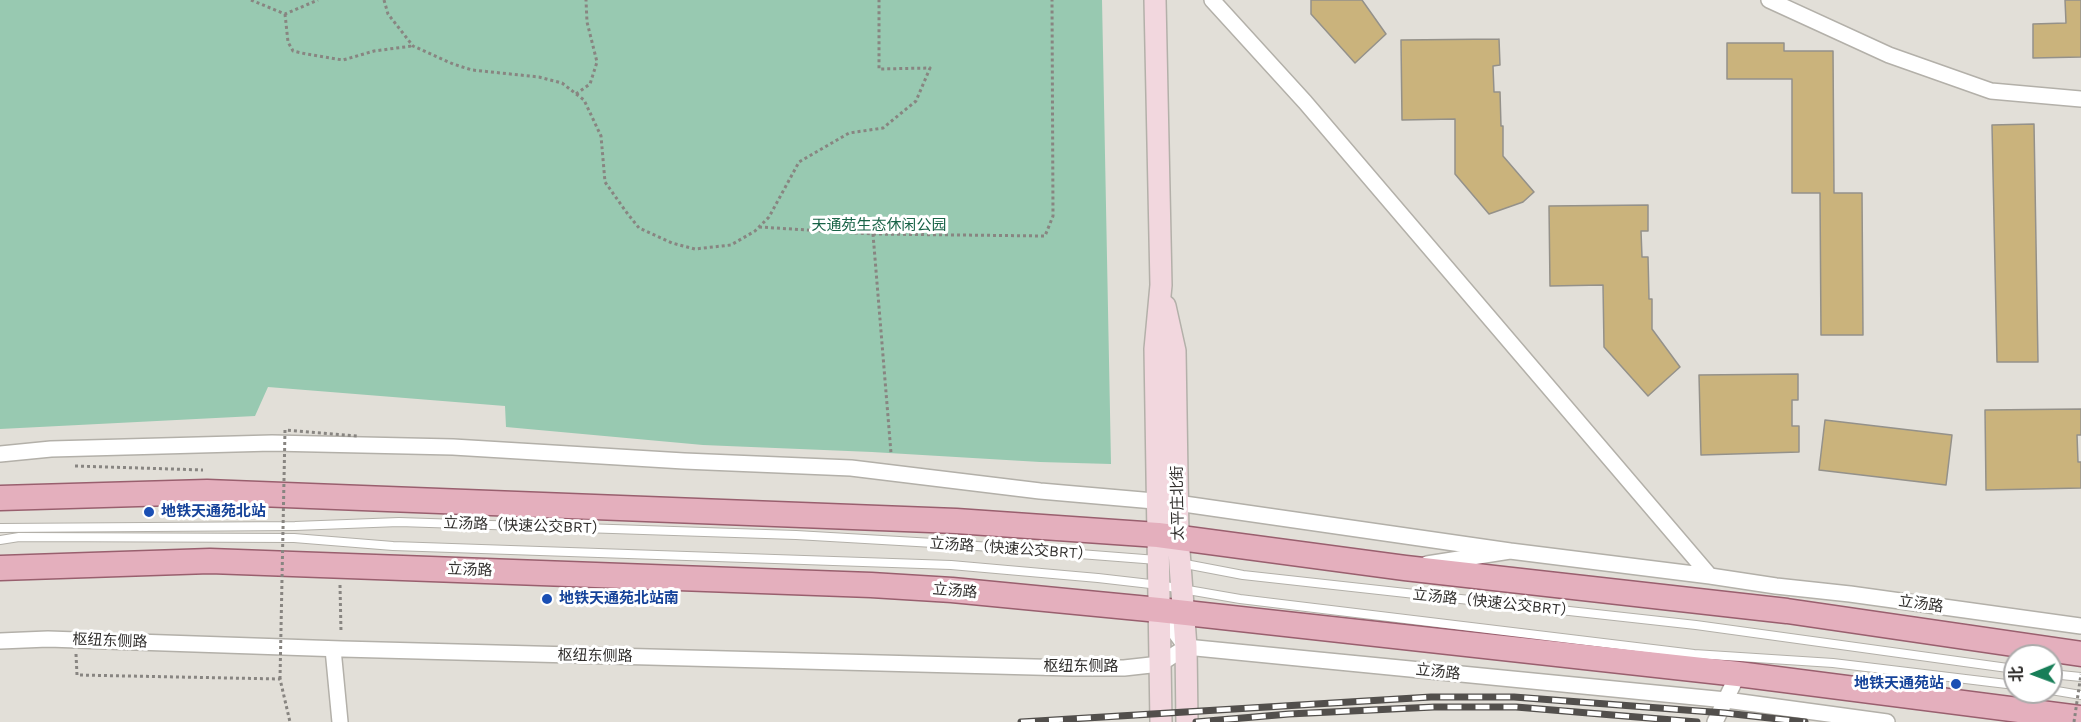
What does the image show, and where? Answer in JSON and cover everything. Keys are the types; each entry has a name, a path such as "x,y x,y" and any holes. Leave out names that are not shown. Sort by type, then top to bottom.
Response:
{"main road":[{"name":"立汤路","path":"0,498 207,492 956,521 1168,536 1405,568 1787,611 2081,654"},
{"name":"立汤路","path":"0,568 210,561 871,585 952,590 1159,610 1182,601 2081,718"}],"street":[{"name":"太平庄北街","path":"1155,0 1161,285 1155,350 1168,502 1169,562 1182,601 1186,647 1186,722"},
{"path":"1212,0 1313,111 1710,576"},
{"path":"1769,0 1889,55 1991,91 2081,99"},
{"path":"0,454 51,449 272,443 453,447 684,461 852,468 1040,491 1168,502 1510,550"},
{"name":"立汤路","path":"1405,568 1510,550 2081,626"},
{"name":"太平庄北街","path":"1161,722 1159,585 1169,562"},
{"path":"1159,610 1186,647"},
{"name":"枢纽东侧路","path":"0,641 48,639 1072,668 1124,668 1160,664 1186,647"},
{"name":"立汤路","path":"1186,647 1726,700 1887,722"},
{"path":"338,649 340,722"},
{"path":"1715,722 1738,674"}],"lane":[{"name":"立汤路（快速公交BRT）","path":"0,528 295,526 410,522 796,535 951,544 1169,562 1243,575 1696,625 2003,667"},
{"name":"立汤路（快速公交BRT）","path":"0,540 19,537 294,538 393,546 951,566 1159,585 1182,601 1240,599 1694,654 1833,663 2003,684"},
{"path":"2063,675 2081,676"},
{"path":"2063,692 2081,695"}],"path":[{"path":"251,0 285,14 318,0"},
{"path":"384,0 388,14 413,46"},
{"path":"576,94 590,84 597,62 587,22 586,0"},
{"path":"285,14 288,42 293,51 343,60 374,51 404,45 413,46 472,70 528,76 562,83 584,100 601,136 605,182 639,228 672,243 695,249 731,245 759,227 770,217 799,162 849,133 883,128 916,101 930,68 879,69 879,0"},
{"path":"759,227 873,234 1045,236 1053,216 1052,0"},
{"path":"873,234 891,453"},
{"path":"290,722 280,679 285,430 358,436"},
{"path":"67,466 204,470"},
{"path":"338,649 340,565"},
{"path":"77,675 280,679"},
{"path":"2074,722 2081,676"}],"green space":[{"name":"天通苑生态休闲公园","path":"0,0 1102,0 1111,464 703,445 506,427 505,406 268,387 255,416 0,429"}],"building":[{"path":"1311,0 1362,0 1386,34 1355,63 1311,14"},
{"path":"2065,0 2081,0 2081,57 2033,58 2033,24 2066,23"},
{"path":"1499,39 1500,65 1493,66 1494,92 1500,92 1503,156 1534,192 1523,202 1489,214 1455,174 1455,119 1402,120 1401,40"},
{"path":"1727,43 1784,43 1784,51 1833,51 1834,193 1862,193 1863,335 1821,335 1820,193 1792,193 1792,79 1727,79"},
{"path":"2034,124 2038,362 1997,362 1992,125"},
{"path":"1648,205 1648,231 1641,231 1642,257 1648,257 1652,329 1680,367 1648,396 1604,347 1603,285 1550,286 1549,206"},
{"path":"1798,374 1798,400 1792,400 1792,426 1799,426 1799,452 1701,455 1699,375"},
{"path":"2081,409 2081,435 2077,435 2078,462 2081,462 2081,488 1986,490 1985,410"},
{"path":"1825,420 1952,435 1946,485 1819,470"}],"railway":[{"path":"1021,722 1431,697 1514,697 1725,713 1805,722"},
{"path":"1196,722 1289,714 1434,707 1516,707 1697,722"}],"place":[{"name":"地铁天通苑北站","path":"149,512"},
{"name":"地铁天通苑北站南","path":"547,599"},
{"name":"地铁天通苑站","path":"1956,684"}]}
